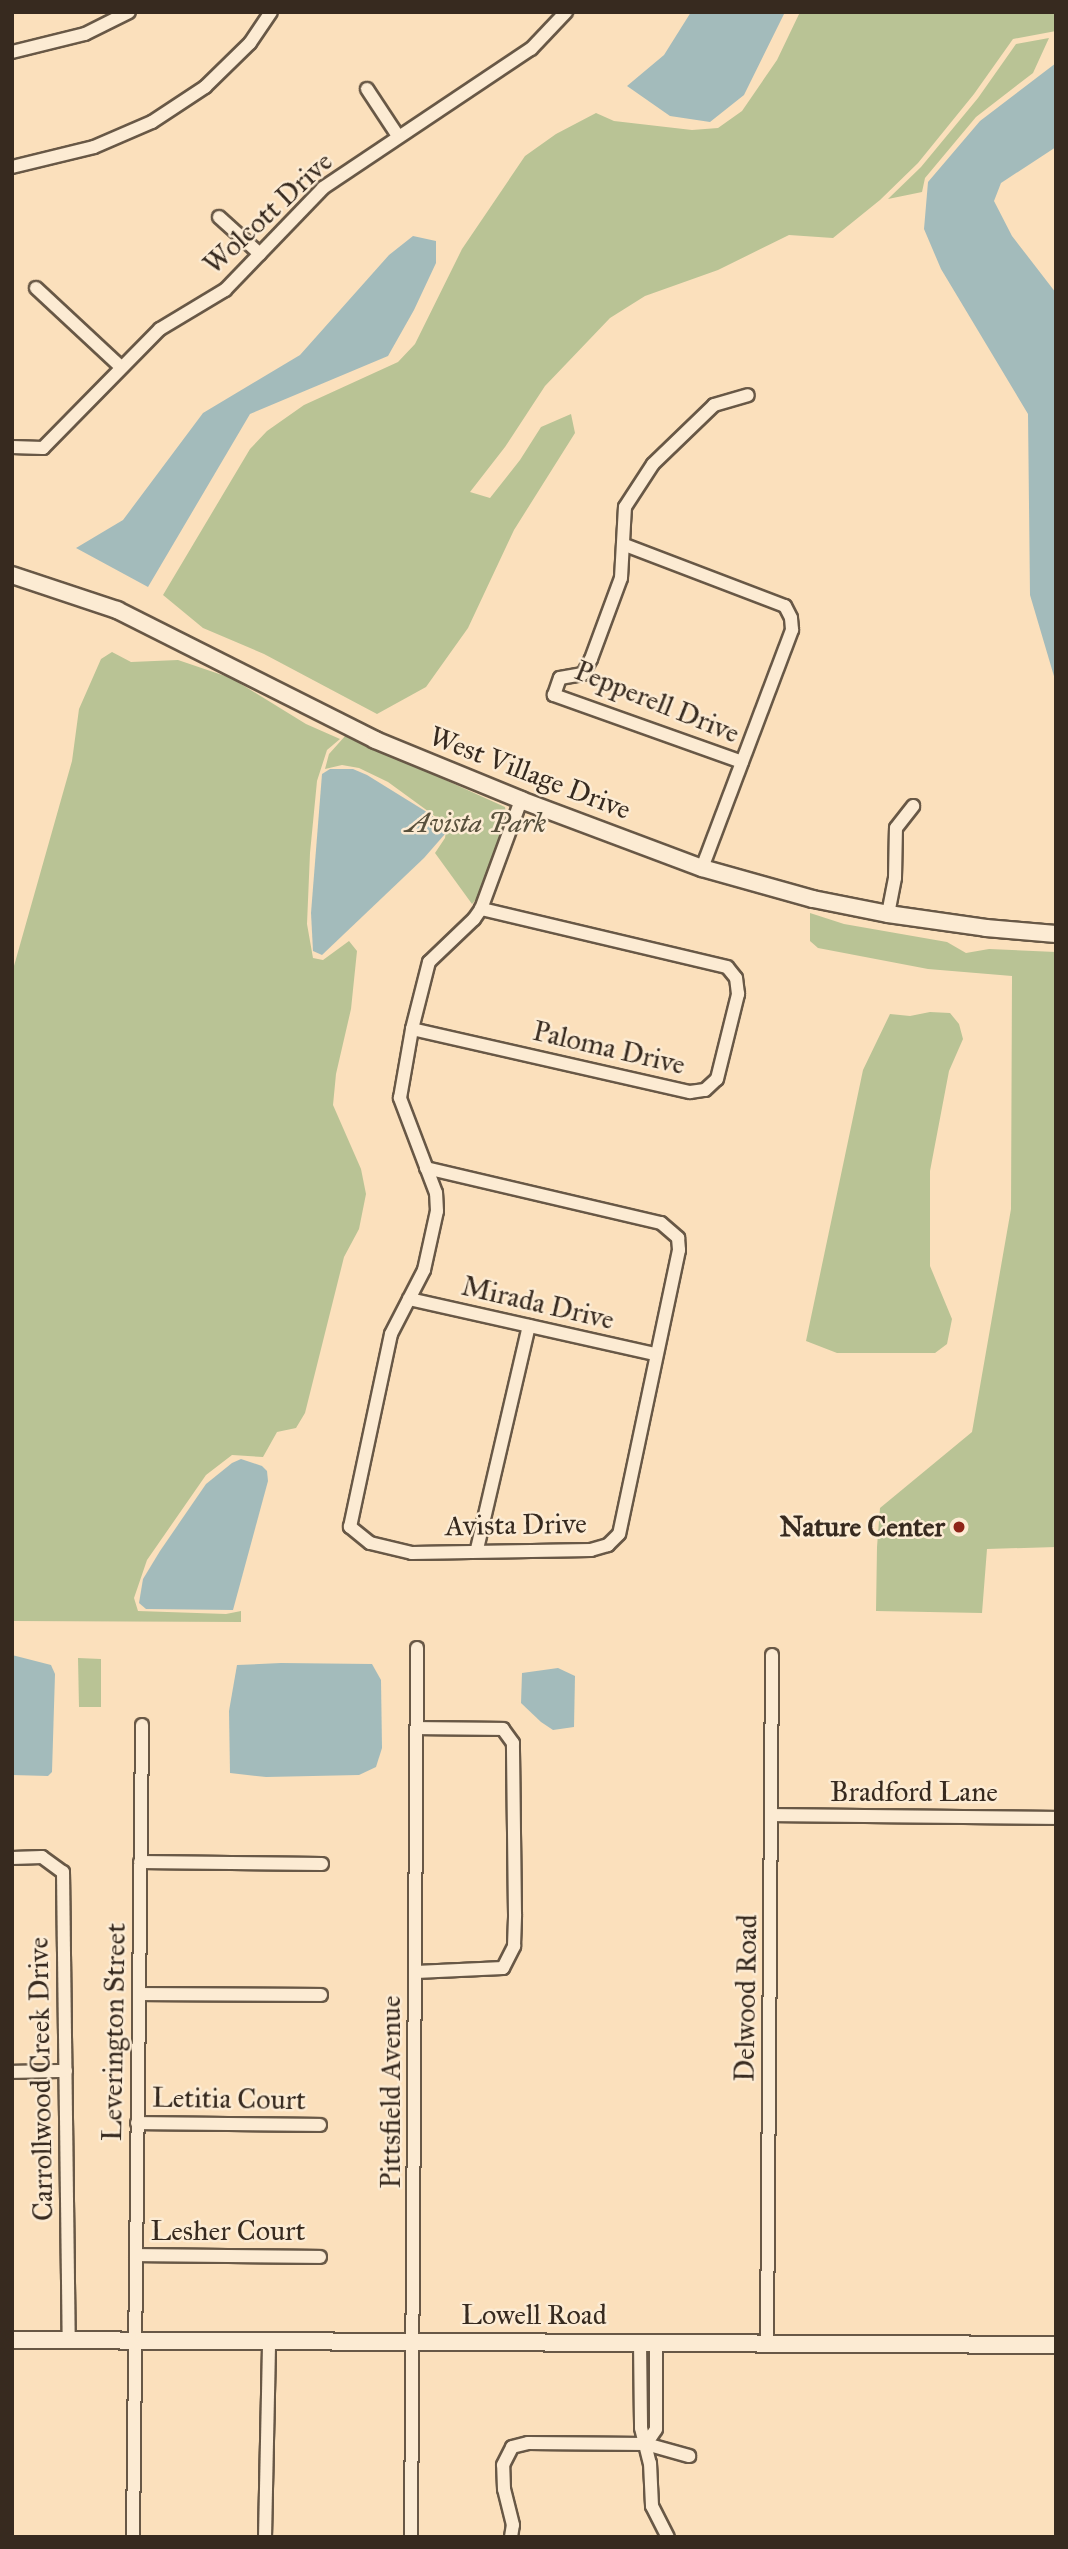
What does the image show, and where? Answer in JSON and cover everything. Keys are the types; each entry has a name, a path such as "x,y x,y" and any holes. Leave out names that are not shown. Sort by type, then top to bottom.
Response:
{"street":[{"path":"12,52 85,34 128,12"},
{"path":"12,167 94,147 152,122 205,87 250,43 271,12"},
{"name":"Wolcott Drive","path":"12,447 43,448 160,329 225,290 323,188 531,49 566,12"},
{"path":"367,89 398,136"},
{"path":"219,217 260,254"},
{"path":"36,288 121,367"},
{"name":"Pepperell Drive","path":"742,762 554,695 560,678 583,674 591,659 621,578 625,545 622,524 625,508 653,464 714,405 748,395"},
{"path":"625,545 785,606 791,618 792,630 702,868"},
{"name":"West Village Drive","path":"12,575 117,610 375,740 521,800 702,868 813,899 888,914 1056,934"},
{"name":"Avista Drive","path":"426,1168 661,1223 678,1238 679,1250 618,1534 608,1545 591,1550 477,1549 412,1553 370,1543 350,1527 391,1334 424,1270 437,1211 436,1193 426,1168 400,1098 412,1029 429,961 474,919 481,909 521,800"},
{"path":"888,914 895,878 896,828 913,806"},
{"name":"Paloma Drive","path":"412,1029 690,1092 705,1090 717,1079 738,994 736,978 727,967 481,909"},
{"name":"Mirada Drive","path":"409,1299 655,1354"},
{"path":"477,1549 529,1326"},
{"name":"Pittsfield Avenue","path":"411,2537 417,1648"},
{"name":"Delwood Road","path":"767,2342 772,1655"},
{"name":"Leverington Street","path":"133,2537 133,2340 142,1725"},
{"path":"416,1972 503,1968 514,1945 515,1914 513,1743 503,1729 417,1728"},
{"name":"Bradford Lane","path":"772,1815 1056,1818"},
{"name":"Carrollwood Creek Drive","path":"12,1858 42,1857 63,1872 69,2340"},
{"path":"140,1862 322,1864"},
{"path":"139,1994 321,1995"},
{"path":"12,2072 66,2071"},
{"name":"Letitia Court","path":"138,2123 320,2125"},
{"name":"Lesher Court","path":"136,2255 320,2257"},
{"name":"Lowell Road","path":"12,2340 1056,2345"},
{"path":"265,2537 269,2341"},
{"path":"648,2342 656,2429 646,2444 652,2506 668,2537"},
{"path":"511,2537 513,2525 504,2489 503,2465 512,2447 528,2443 646,2444 689,2456"}],"green space":[{"path":"800,12 1056,12 1056,31 1013,39 974,94 918,163 880,200 833,238 789,235 718,270 645,296 610,318 545,386 505,447 470,492 490,498 520,460 541,427 571,414 575,433 514,530 468,628 426,687 377,714 264,654 203,628 163,595 250,449 267,431 304,405 398,362 415,344 462,249 525,156 556,134 596,113 614,121 692,130 718,128 742,111 777,60"},
{"path":"1049,38 1033,73 976,117 925,178 922,192 888,199 921,167 978,98 1016,44"},
{"path":"112,652 131,662 178,660 231,678 306,724 340,739 327,750 317,781 307,924 313,958 323,960 349,941 357,951 351,1009 336,1074 333,1105 361,1169 366,1194 359,1229 344,1257 305,1413 296,1428 277,1432 263,1457 232,1455 206,1475 147,1560 134,1598 138,1611 226,1614 241,1611 241,1622 12,1621 12,973 72,761 79,709 101,659"},
{"name":"Avista Park","path":"346,735 505,807 507,820 479,896 472,904 435,853 445,838 447,825 388,782 359,768 342,765 325,769 329,754"},
{"path":"810,913 844,924 947,942 966,953 989,949 1056,952 1056,1547 987,1549 982,1613 876,1611 877,1547 880,1508 972,1432 1011,1209 1012,976 928,969 818,948 810,941"},
{"path":"930,1012 950,1013 959,1024 963,1039 949,1071 930,1171 930,1266 952,1319 947,1344 935,1353 837,1353 806,1341 863,1070 890,1014 910,1016"},
{"path":"78,1658 101,1659 101,1707 79,1707"}],"water":[{"path":"691,12 785,12 744,95 710,122 670,116 627,86 664,55"},
{"path":"1056,63 1056,147 1001,183 994,201 1012,236 1056,293 1056,683 1030,595 1028,414 941,269 924,229 928,182 980,121"},
{"path":"413,236 436,241 436,263 388,356 250,414 148,587 76,548 123,520 203,413 300,355 389,255"},
{"path":"330,769 353,769 367,775 430,814 445,827 445,834 424,858 322,955 313,951 311,913 322,774"},
{"path":"241,1459 262,1466 267,1471 268,1481 233,1610 146,1609 139,1603 143,1579 160,1551 206,1484"},
{"path":"12,1655 51,1665 55,1674 52,1772 48,1776 12,1775"},
{"path":"372,1664 381,1680 382,1748 376,1767 359,1775 266,1777 230,1773 229,1711 237,1665"},
{"path":"558,1668 575,1676 574,1727 553,1730 521,1703 522,1673"}],"place":[{"name":"Nature Center","path":"959,1527"}]}
